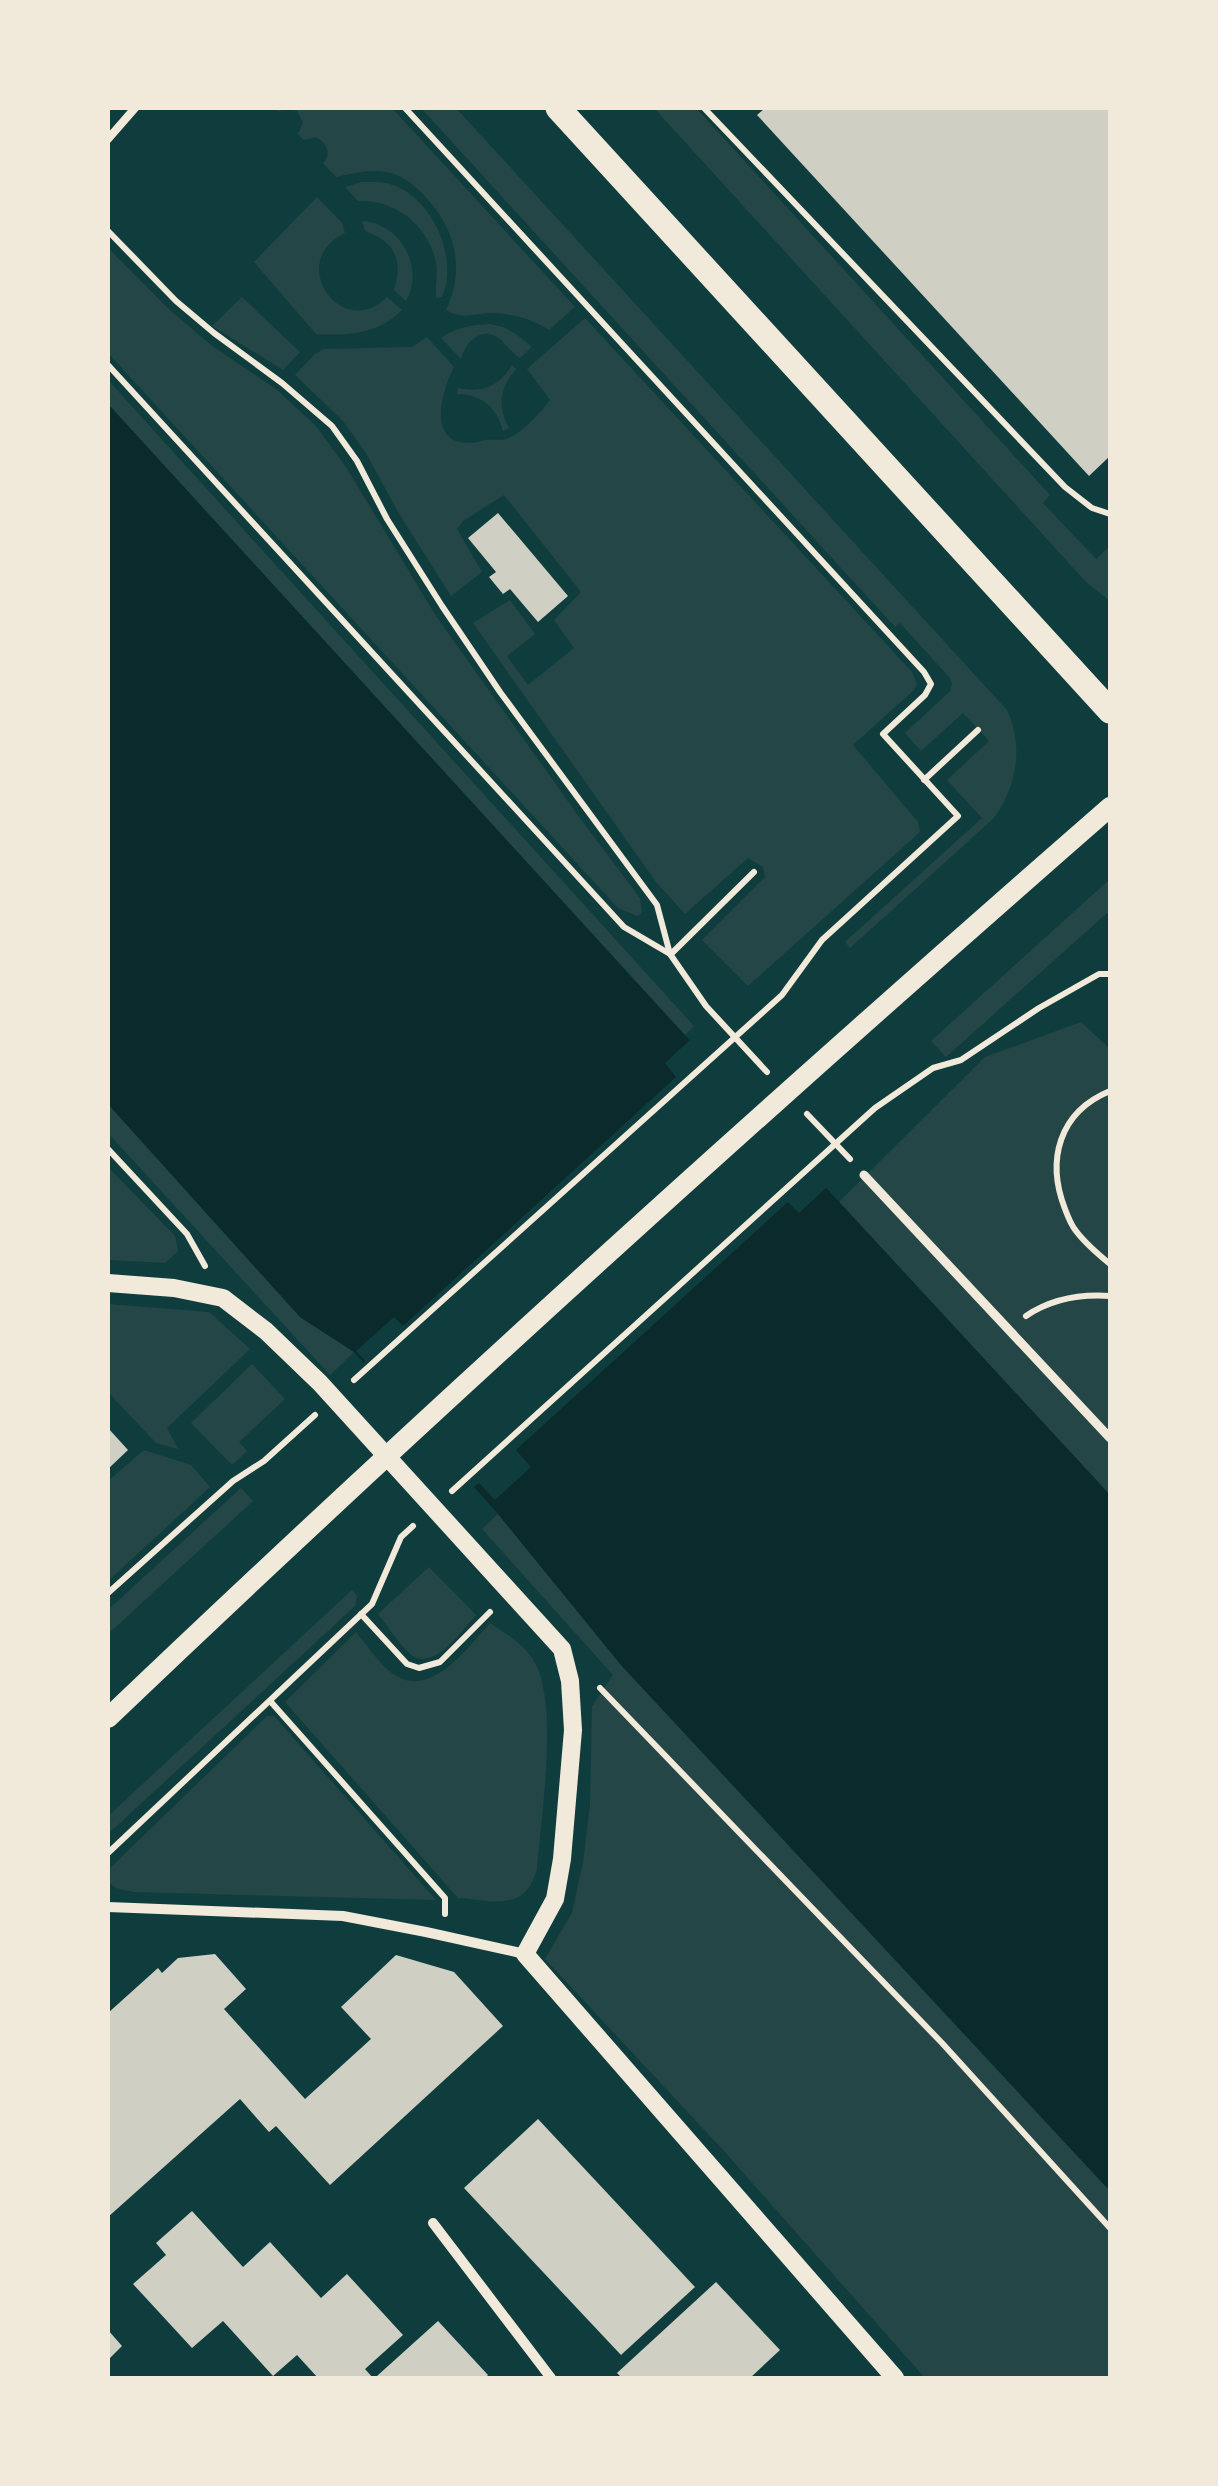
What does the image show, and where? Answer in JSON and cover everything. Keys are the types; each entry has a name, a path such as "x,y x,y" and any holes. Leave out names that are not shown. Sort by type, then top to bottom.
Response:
{"main road":[{"path":"558,108 1110,711"},
{"path":"108,1718 303,1532 881,1008 1110,807"}],"street":[{"path":"864,1174 1110,1438"},
{"path":"108,1283 174,1288 222,1298 266,1331 320,1384 562,1649 570,1681 573,1730 562,1859 555,1899 525,1954"},
{"path":"108,1907 343,1916 525,1954 895,2378"},
{"path":"433,2223 550,2378"}],"lane":[{"path":"108,139 135,108"}],"path":[{"path":"353,1382 782,995 822,940 958,816 883,734 925,695 931,684 924,672 405,108"},
{"path":"704,108 1066,488 1092,508 1110,514"},
{"path":"108,230 176,301 332,426 442,606 500,692 658,905 670,954 706,1006 769,1074"},
{"path":"108,366 624,927 670,954"},
{"path":"924,780 978,730"},
{"path":"670,954 754,872"},
{"path":"446,1497 876,1108 933,1068 961,1060 1039,1008 1099,974 1110,974"},
{"path":"1110,1091 1092,1098 1064,1128 1056,1158 1058,1192 1073,1229 1110,1264"},
{"path":"794,1101 864,1174"},
{"path":"108,1149 187,1234 222,1298"},
{"path":"1009,1329 1037,1309 1061,1300 1110,1296"},
{"path":"108,1593 323,1408"},
{"path":"108,1854 372,1604 402,1537 416,1524"},
{"path":"361,1614 407,1664 419,1668 440,1662 511,1590"},
{"path":"562,1649 942,2042 1110,2228"},
{"path":"271,1702 445,1898 446,1936"}],"shaded area":[{"path":"275,108 392,108 575,307 549,330 509,315 463,315 446,310 455,283 455,257 448,231 430,202 410,182 391,173 371,171 336,177 323,163 328,152 323,142 315,137 304,140 298,134 303,123 297,111"},
{"path":"421,108 456,108 1007,710 1016,752 1012,780 1001,807 993,819 850,948 845,942 982,818 947,780 989,741 963,713 921,751 905,733 950,691 950,678 900,623 895,627"},
{"path":"654,108 696,108 1050,495 1043,503 1096,559 1110,546 1110,601 1087,583"},
{"path":"381,182 407,192 431,217 445,249 446,282 442,297 436,298 436,263 424,234 395,209 358,201 345,187"},
{"path":"317,197 342,223 345,233 328,246 320,262 320,278 327,293 338,304 353,310 370,308 387,297 402,310 373,329 351,334 316,334 254,262"},
{"path":"362,221 388,230 405,249 412,274 406,301 394,290 398,270 394,253 383,240 365,231"},
{"path":"108,248 171,311 211,345 277,390 315,425 346,467 436,616 640,898 642,913 637,916 618,908 108,353"},
{"path":"242,297 300,352 283,370 212,326"},
{"path":"585,318 912,672 917,684 853,745 918,822 920,832 748,986 702,940 765,877 763,867 748,858 685,914 656,882 473,623 510,600 535,634 507,656 528,685 574,648 554,620 581,592 504,495 457,529 482,572 451,596 366,453 343,421 295,375 324,349 412,347 427,337 454,367 442,401 442,425 447,434 456,441 469,443 507,439 526,427 550,400 527,369"},
{"path":"490,324 513,332 532,347 520,358 496,336 483,334 472,340 461,359 441,338 464,327"},
{"path":"512,365 516,369 502,397 509,428 503,431 487,403 457,394 458,388 482,389 495,383"},
{"path":"108,380 694,1026 685,1035 108,404"},
{"path":"108,404 1110,1495 1110,2191 621,1665 498,1514 354,1352 300,1317 108,1104"},
{"path":"1110,879 1110,916 1107,913 946,1057 931,1041"},
{"path":"1081,1022 1110,1049 1110,1495 839,1202 985,1057"},
{"path":"108,1104 300,1317 354,1352 330,1375 108,1133"},
{"path":"108,1167 175,1236 178,1251 165,1263 108,1260"},
{"path":"108,1304 209,1312 250,1349 167,1428 178,1449 156,1443 108,1392"},
{"path":"252,1364 285,1399 239,1442 247,1451 232,1465 191,1423"},
{"path":"144,1450 191,1465 210,1487 108,1581 108,1481"},
{"path":"241,1488 253,1501 108,1634 108,1610"},
{"path":"498,1514 621,1665 1110,2191 1110,2378 925,2378 724,2151 545,1959 572,1913 590,1805 592,1706 613,1675 482,1529"},
{"path":"429,1567 476,1615 454,1640 427,1659 408,1652 378,1614"},
{"path":"352,1590 357,1596 355,1606 108,1834 108,1816"},
{"path":"490,1623 532,1658 543,1684 546,1708 537,1869 525,1892 506,1901 458,1898 285,1702 356,1632 387,1669 402,1679 417,1681 444,1670"},
{"path":"267,1716 274,1716 436,1900 133,1892 108,1882 108,1870"}],"pier":[{"path":"693,1037 829,1185 799,1213 788,1202 516,1450 531,1467 495,1500 479,1483 470,1490 360,1366 365,1361 356,1351 394,1317 403,1326 676,1077 665,1063"}],"building":[{"path":"765,108 1110,108 1110,456 1089,476 757,115"},
{"path":"498,513 568,596 538,622 510,589 503,594 489,577 496,572 468,538"},
{"path":"108,1428 128,1450 108,1469"},
{"path":"215,1954 246,1989 224,2009 305,2099 371,2039 341,2007 396,1955 454,1972 503,2026 330,2185 276,2126 269,2132 240,2099 108,2217 108,2013 158,1968 162,1973 178,1958"},
{"path":"538,2119 695,2287 621,2355 464,2188"},
{"path":"192,2211 243,2267 270,2242 321,2298 347,2274 403,2335 365,2369 373,2378 318,2378 297,2355 273,2376 223,2321 192,2348 133,2284 166,2255 156,2243"},
{"path":"716,2282 780,2350 750,2378 622,2378 617,2373"},
{"path":"438,2321 488,2375 485,2378 377,2376"},
{"path":"108,2330 122,2346 108,2360"}]}
